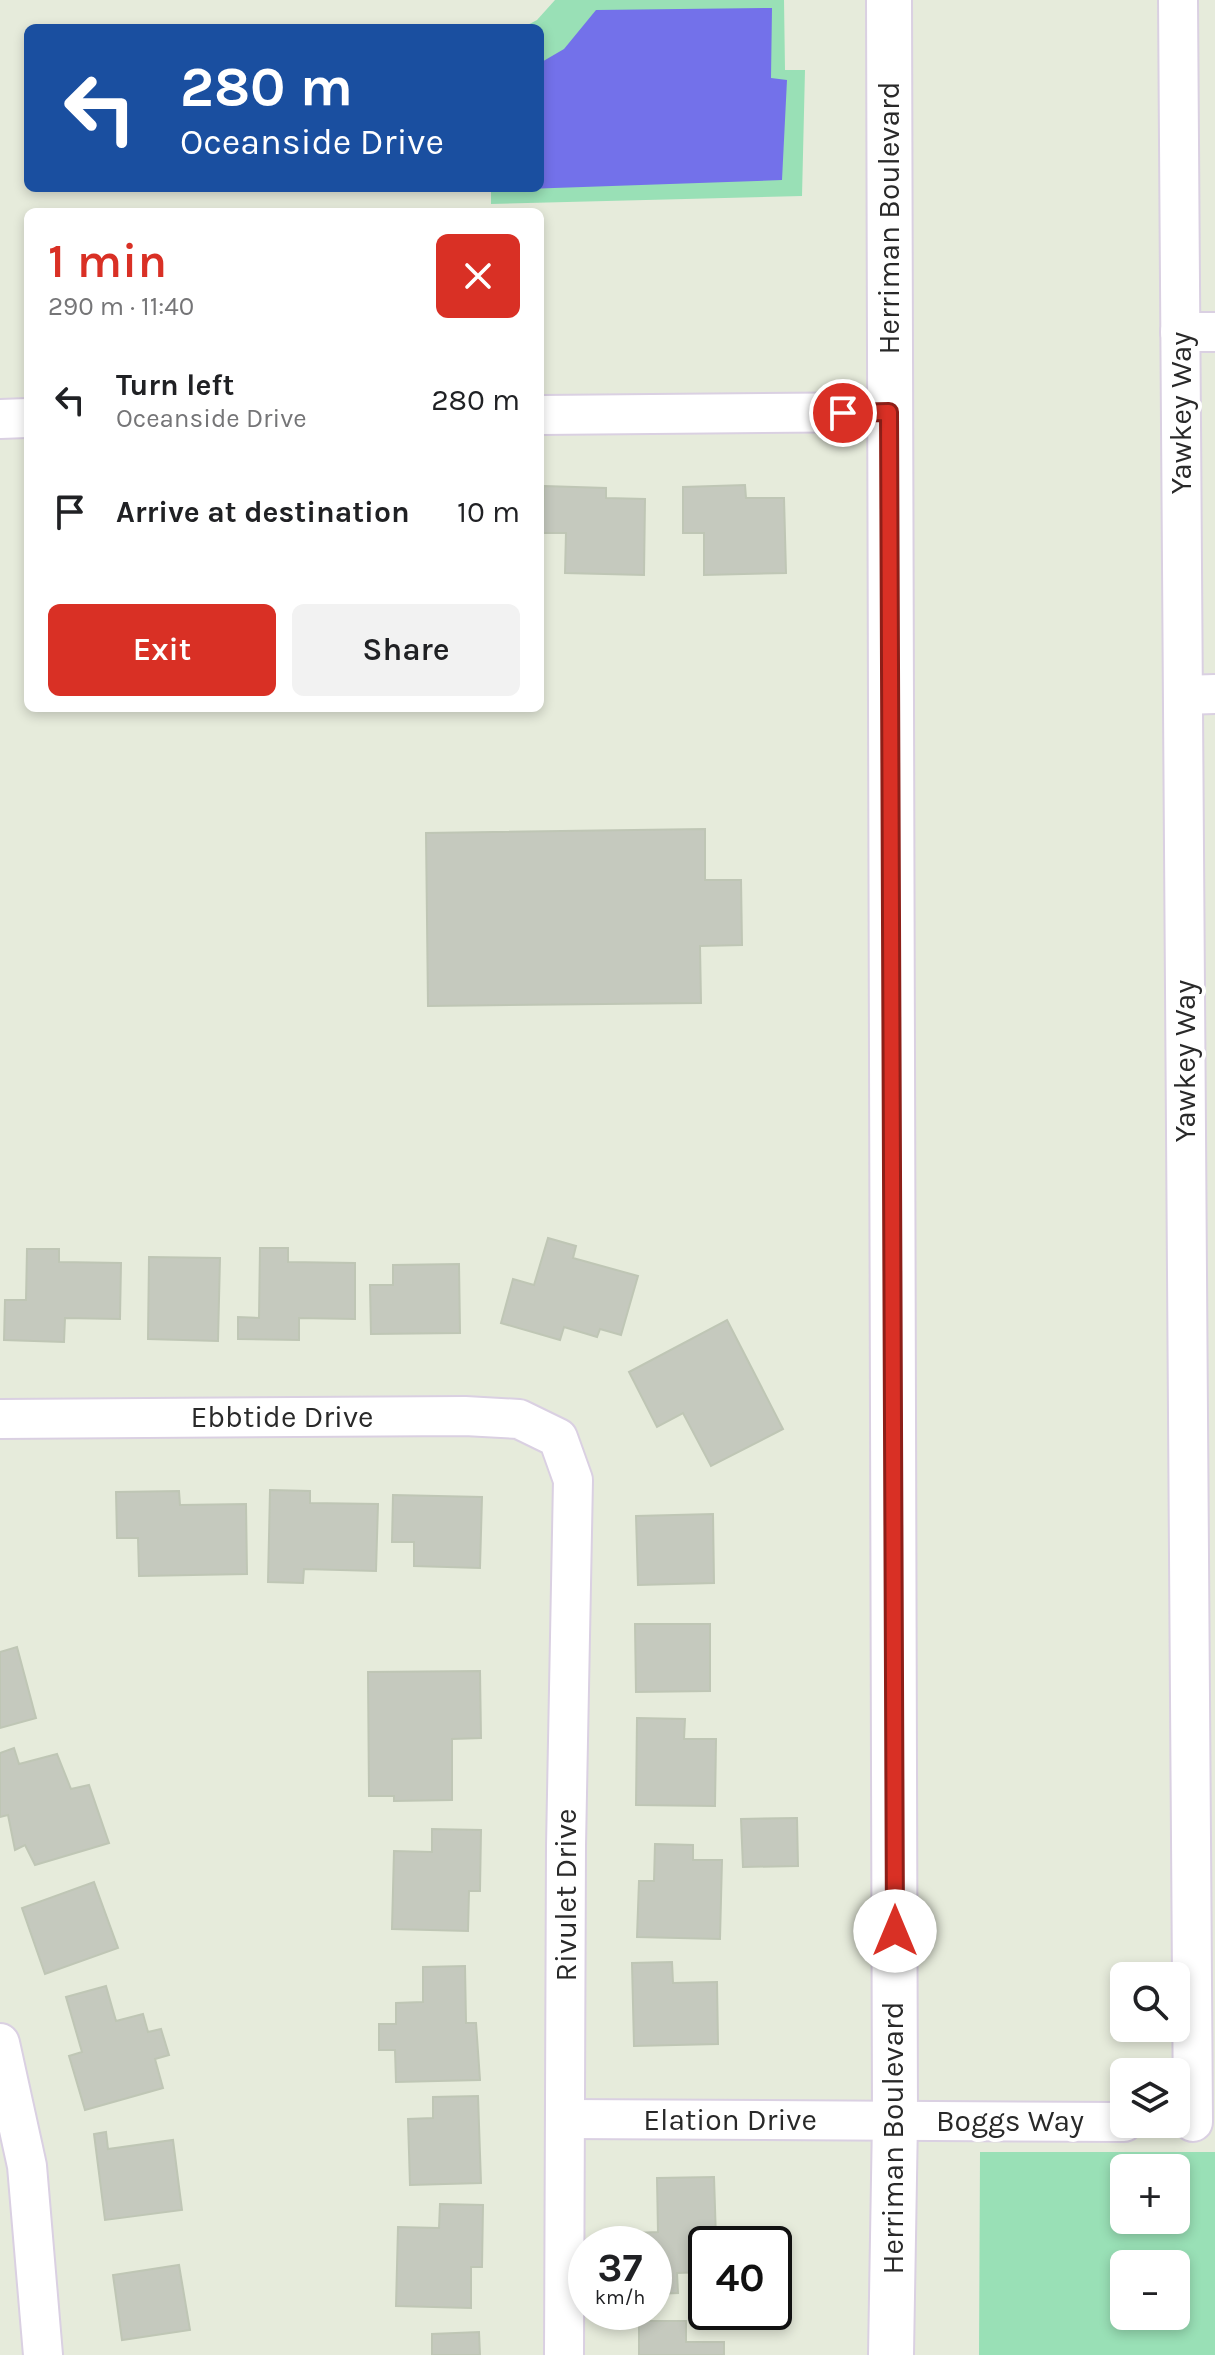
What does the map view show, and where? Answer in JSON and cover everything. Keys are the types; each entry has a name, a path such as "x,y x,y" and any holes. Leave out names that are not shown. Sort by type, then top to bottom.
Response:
{"street":[{"name":"Herriman Boulevard","path":"889,0 895,2120 891,2355"},
{"name":"Yawkey Way","path":"1178,0 1198,332 1203,1772 1195,2122"},
{"path":"544,415 889,412"},
{"path":"0,419 24,418"},
{"name":"Ebbtide Drive","path":"0,1419 465,1416 519,1419 558,1438"},
{"name":"Rivulet Drive","path":"558,1438 573,1480 566,1846 564,2355"},
{"path":"0,2043 27,2166 43,2355"},
{"name":"Elation Drive","path":"566,2119 895,2120"},
{"name":"Boggs Way","path":"895,2120 1110,2122"}],"green space":[{"path":"555,0 784,0 785,70 805,70 802,196 491,204 491,192 544,192 544,24 530,24"},
{"path":"980,2152 1215,2152 1215,2355 979,2355"}],"shaded area":[{"path":"772,8 771,78 787,80 782,180 544,188 544,61 564,49 596,10"}],"building":[{"path":"745,485 746,498 784,498 786,573 704,575 704,533 683,533 683,487"},
{"path":"544,486 606,488 606,498 645,499 644,575 565,573 566,533 544,533"},
{"path":"705,829 705,880 741,880 742,945 700,946 701,1003 428,1006 426,833"},
{"path":"548,1238 576,1246 573,1258 638,1276 621,1335 600,1329 597,1337 564,1327 560,1340 501,1323 513,1279 534,1285"},
{"path":"260,1248 288,1248 288,1262 355,1263 355,1319 299,1318 299,1340 238,1339 238,1317 259,1318"},
{"path":"27,1249 59,1249 59,1262 121,1263 120,1319 65,1318 64,1342 4,1340 5,1300 26,1300"},
{"path":"149,1257 220,1258 218,1341 148,1339"},
{"path":"459,1264 460,1333 371,1334 370,1285 393,1285 393,1265"},
{"path":"727,1320 783,1429 711,1466 683,1413 657,1427 629,1372"},
{"path":"270,1490 310,1491 310,1503 378,1504 376,1571 304,1569 303,1583 268,1582"},
{"path":"179,1491 180,1505 246,1504 247,1574 139,1576 138,1538 117,1538 116,1492"},
{"path":"393,1495 482,1497 480,1568 414,1566 414,1542 392,1542"},
{"path":"713,1514 714,1583 638,1585 636,1516"},
{"path":"635,1624 710,1624 710,1691 636,1692"},
{"path":"17,1647 36,1718 0,1728 0,1652"},
{"path":"480,1671 481,1738 452,1739 452,1800 394,1801 394,1796 369,1796 368,1672"},
{"path":"637,1718 685,1719 684,1739 716,1739 715,1806 636,1805"},
{"path":"14,1748 19,1764 57,1754 71,1789 89,1785 109,1843 35,1865 25,1845 15,1850 8,1815 0,1817 0,1753"},
{"path":"797,1818 798,1866 743,1867 741,1819"},
{"path":"432,1829 481,1830 480,1891 469,1891 468,1931 392,1929 394,1851 432,1852"},
{"path":"655,1844 693,1845 693,1860 722,1860 720,1939 637,1937 639,1881 654,1881"},
{"path":"94,1882 118,1948 45,1974 22,1908"},
{"path":"672,1962 673,1983 717,1982 718,2044 634,2046 632,1963"},
{"path":"465,1966 466,2023 476,2023 480,2080 396,2082 395,2050 379,2050 379,2024 396,2024 396,2003 423,2002 423,1967"},
{"path":"106,1986 116,2021 143,2014 148,2032 161,2029 169,2055 155,2059 163,2088 85,2110 69,2056 82,2052 66,1997"},
{"path":"478,2096 481,2183 410,2185 408,2119 433,2118 433,2097"},
{"path":"106,2132 108,2149 173,2140 182,2210 105,2220 94,2134"},
{"path":"714,2177 716,2226 688,2226 688,2273 677,2273 678,2293 672,2293 672,2226 658,2226 657,2178"},
{"path":"440,2204 483,2205 482,2267 471,2267 471,2308 396,2306 398,2227 439,2228"},
{"path":"179,2265 190,2330 122,2340 113,2275"},
{"path":"672,2321 686,2321 686,2342 724,2342 724,2355 639,2355 639,2330 672,2330"},
{"path":"479,2332 480,2355 432,2355 432,2334"}],"route":[{"path":"843,413 889,412 895,1931"}]}
